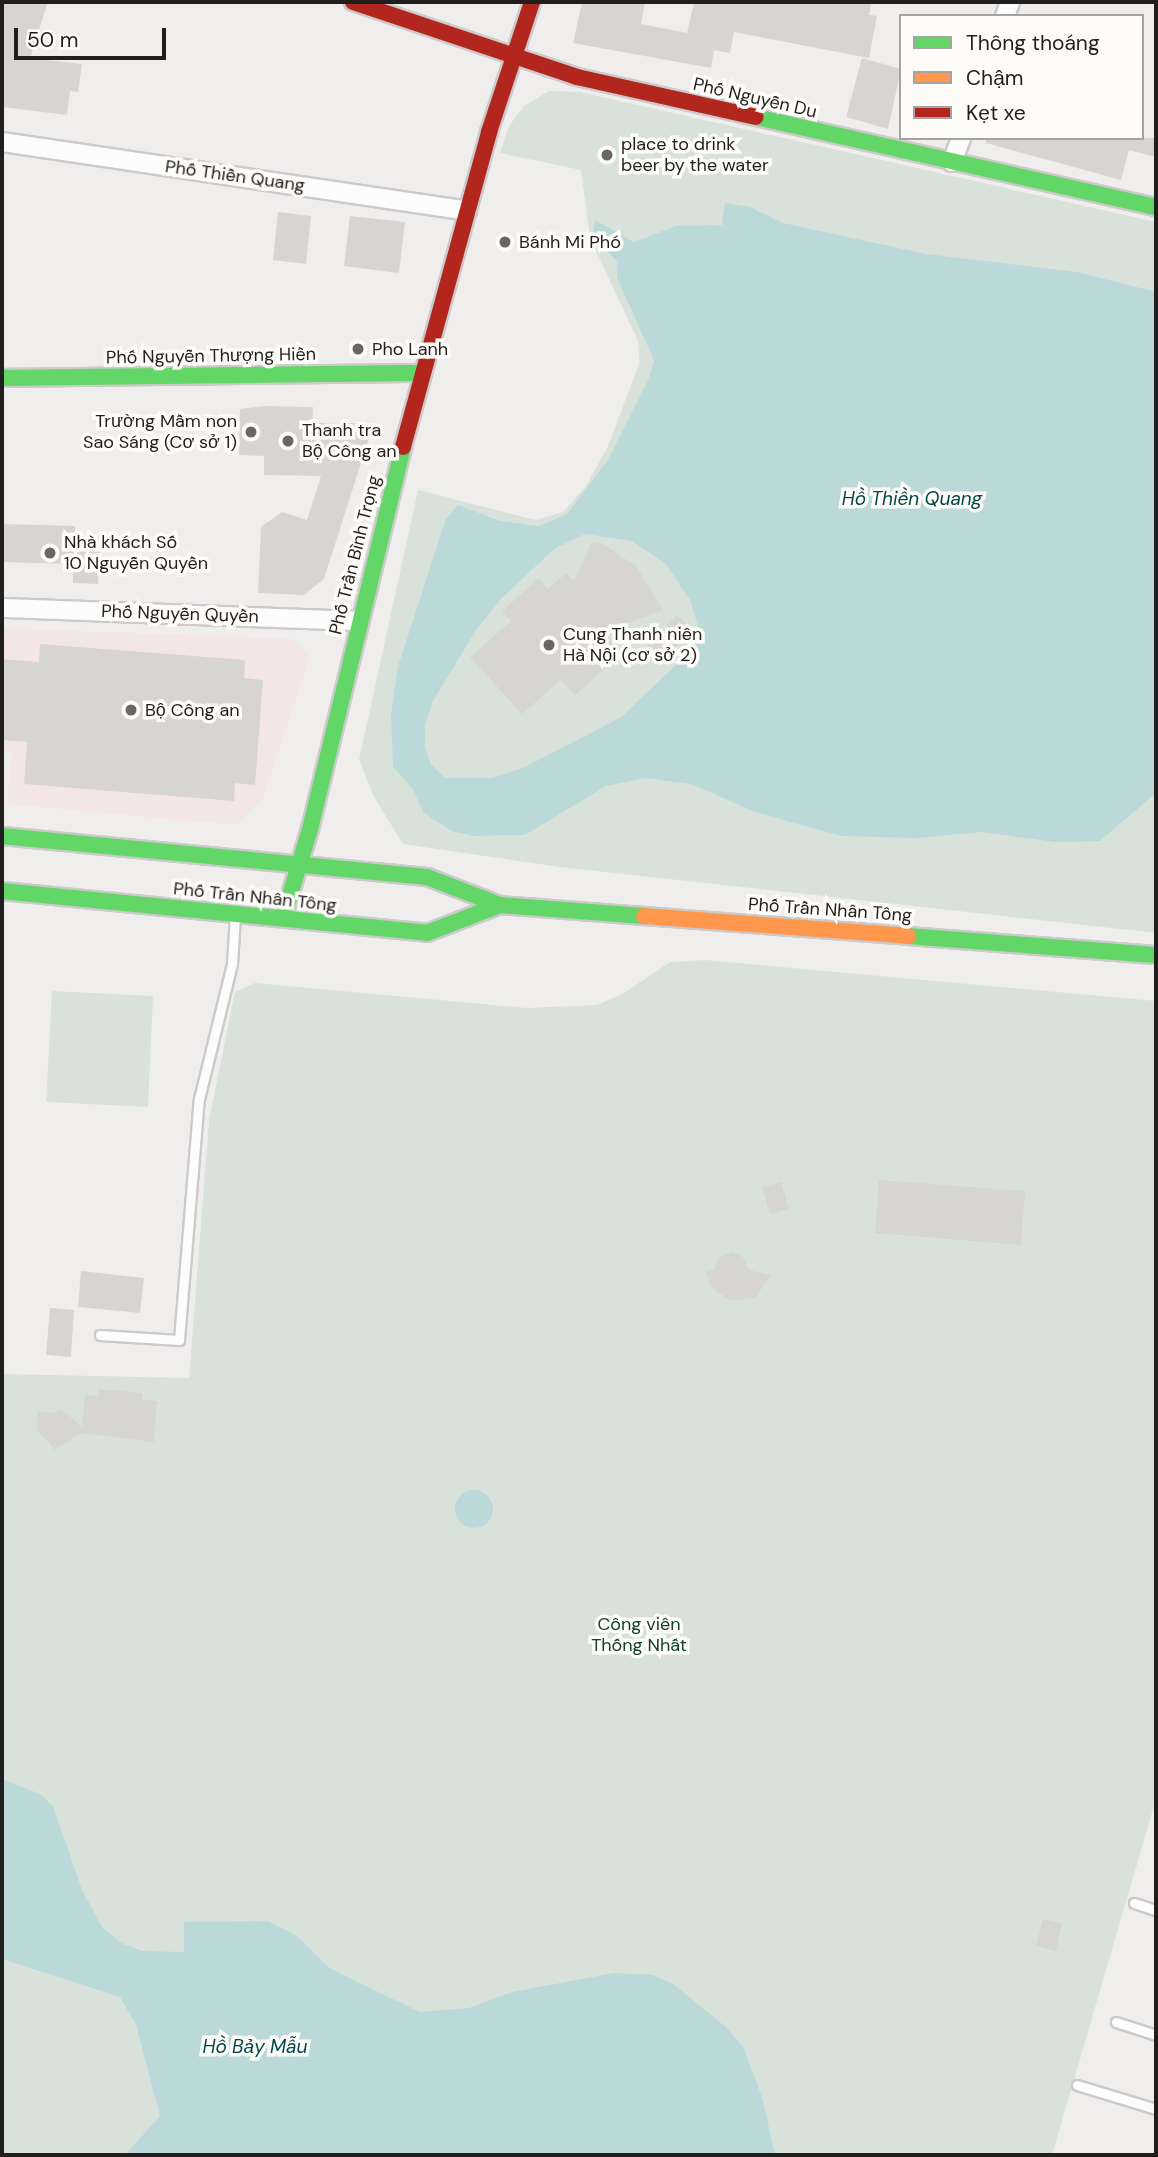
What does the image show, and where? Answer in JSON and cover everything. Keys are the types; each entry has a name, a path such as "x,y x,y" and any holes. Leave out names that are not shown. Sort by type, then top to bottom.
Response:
{"street":[{"name":"Phố Nguyễn Du","path":"353,2 577,76 1156,207"},
{"name":"Phố Trần Bình Trọng","path":"283,918 422,373 467,211 532,2"},
{"path":"952,162 960,140"},
{"name":"Phố Thiền Quang","path":"2,142 467,211"},
{"name":"Phố Nguyễn Thượng Hiền","path":"2,378 422,373"},
{"name":"Phố Nguyễn Quyền","path":"2,608 358,621"},
{"name":"Phố Trần Nhân Tông","path":"2,836 427,877 500,905 1156,955"},
{"name":"Phố Trần Nhân Tông","path":"2,891 427,933 500,905"}],"lane":[{"path":"100,1335 179,1340 199,1099 232,964 236,913"},
{"path":"1134,1903 1156,1910"},
{"path":"1116,2022 1156,2035"},
{"path":"1077,2085 1156,2109"}],"shaded area":[{"name":"Bộ Công an","path":"2,628 294,639 310,656 263,798 236,825 7,804 12,752 2,751"}],"green space":[{"name":"Hồ Thiền Quang","path":"549,91 580,92 1156,222 1156,933 560,867 403,844 374,797 359,760 418,490 536,520 563,512 586,486 608,446 639,364 638,341 590,238 581,170 500,153 509,126 524,106"},
{"name":"Công viên Thống Nhất","path":"705,960 1156,1001 1156,1799 1052,2155 2,2155 2,1374 189,1378 209,1120 235,992 255,983 527,1008 597,1005 624,993 670,962"},
{"path":"52,991 153,996 148,1107 46,1102"}],"water":[{"name":"Hồ Thiền Quang","path":"725,203 750,207 783,223 926,254 1077,272 1156,292 1156,793 1100,841 1056,842 981,832 917,838 842,836 755,812 691,784 645,778 606,786 525,835 473,836 452,831 424,813 412,788 393,767 391,714 398,666 446,519 458,505 500,521 539,526 567,514 608,460 649,378 654,360 617,278 618,262 593,238 595,220 634,242 676,226 722,225","holes":["585,534 632,541 666,564 690,600 698,626 694,648 620,718 523,768 492,778 445,778 431,764 425,748 425,725 433,701 476,630 501,599 554,549"]},
{"path":"474,1490 487,1496 493,1509 487,1522 474,1528 461,1522 455,1509 461,1496"},
{"name":"Hồ Bảy Mẫu","path":"2,1779 40,1794 53,1806 82,1890 102,1927 121,1943 142,1951 184,1952 184,1922 268,1921 296,1935 329,1968 420,2012 469,2008 512,1992 614,1973 653,1975 673,1984 727,2028 743,2047 762,2097 775,2155 125,2155 160,2116 136,2025 120,1997 2,1959"}],"building":[{"path":"2,2 48,2 30,58 82,64 78,92 70,91 67,115 2,107"},
{"path":"582,2 645,2 641,24 687,33 694,2 872,2 869,15 877,16 869,58 734,32 730,53 714,50 711,68 573,43"},
{"path":"862,58 899,68 888,129 846,117"},
{"path":"1156,138 1156,157 1129,150 1121,180 986,143 986,140"},
{"path":"278,212 311,216 306,264 273,260"},
{"path":"350,216 405,222 399,273 344,266"},
{"path":"265,406 313,407 312,423 358,423 369,438 324,579 304,595 258,593 261,527 282,512 307,520 321,476 264,475 264,456 239,455 240,409"},
{"name":"Nhà khách Số 10 Nguyễn Quyền","path":"2,524 75,526 75,543 100,544 98,584 73,583 73,564 2,562"},
{"name":"Cung Thanh niên Hà Nội (cơ sở 2)","path":"591,543 603,544 636,566 663,610 603,633 622,653 575,695 561,680 522,714 470,657 511,621 502,611 539,578 548,589 566,573 574,581"},
{"path":"677,615 692,630 663,661 647,647"},
{"name":"Bộ Công an","path":"40,644 245,660 244,678 263,680 255,785 235,783 234,801 24,784 27,742 2,740 2,659 39,662"},
{"path":"879,1180 1025,1191 1021,1245 875,1233"},
{"path":"781,1182 789,1209 770,1214 762,1187"},
{"path":"731,1252 743,1257 749,1270 771,1275 755,1298 731,1301 712,1288 706,1272 714,1270 719,1258"},
{"path":"81,1271 144,1278 140,1313 78,1307"},
{"path":"50,1308 74,1310 71,1357 46,1355"},
{"path":"99,1389 143,1393 142,1400 157,1401 154,1442 81,1433 55,1450 36,1429 38,1411 55,1413 61,1409 82,1427 85,1395 99,1396"},
{"path":"1043,1919 1062,1923 1056,1951 1036,1946"}],"traffic: fast":[{"path":"756,117 1156,207"},
{"path":"2,378 422,373"},
{"path":"283,918 310,829 403,447"},
{"path":"2,836 427,877 500,905 644,916"},
{"path":"2,891 427,933 500,905"},
{"path":"908,936 1156,955"}],"traffic: slow":[{"path":"644,916 908,936"}],"traffic: jam":[{"path":"353,2 577,77 756,117"},
{"path":"403,447 489,132 532,2"}],"place":[{"name":"place to drink beer by the water","path":"607,155"},
{"name":"Bánh Mi Phó","path":"505,242"},
{"name":"Pho Lanh","path":"358,349"},
{"name":"Trường Mầm non Sao Sáng (Cơ sở 1)","path":"251,432"},
{"name":"Thanh tra Bộ Công an","path":"288,441"},
{"name":"Nhà khách Số 10 Nguyễn Quyền","path":"50,553"},
{"name":"Cung Thanh niên Hà Nội (cơ sở 2)","path":"549,645"},
{"name":"Bộ Công an","path":"131,710"}]}
